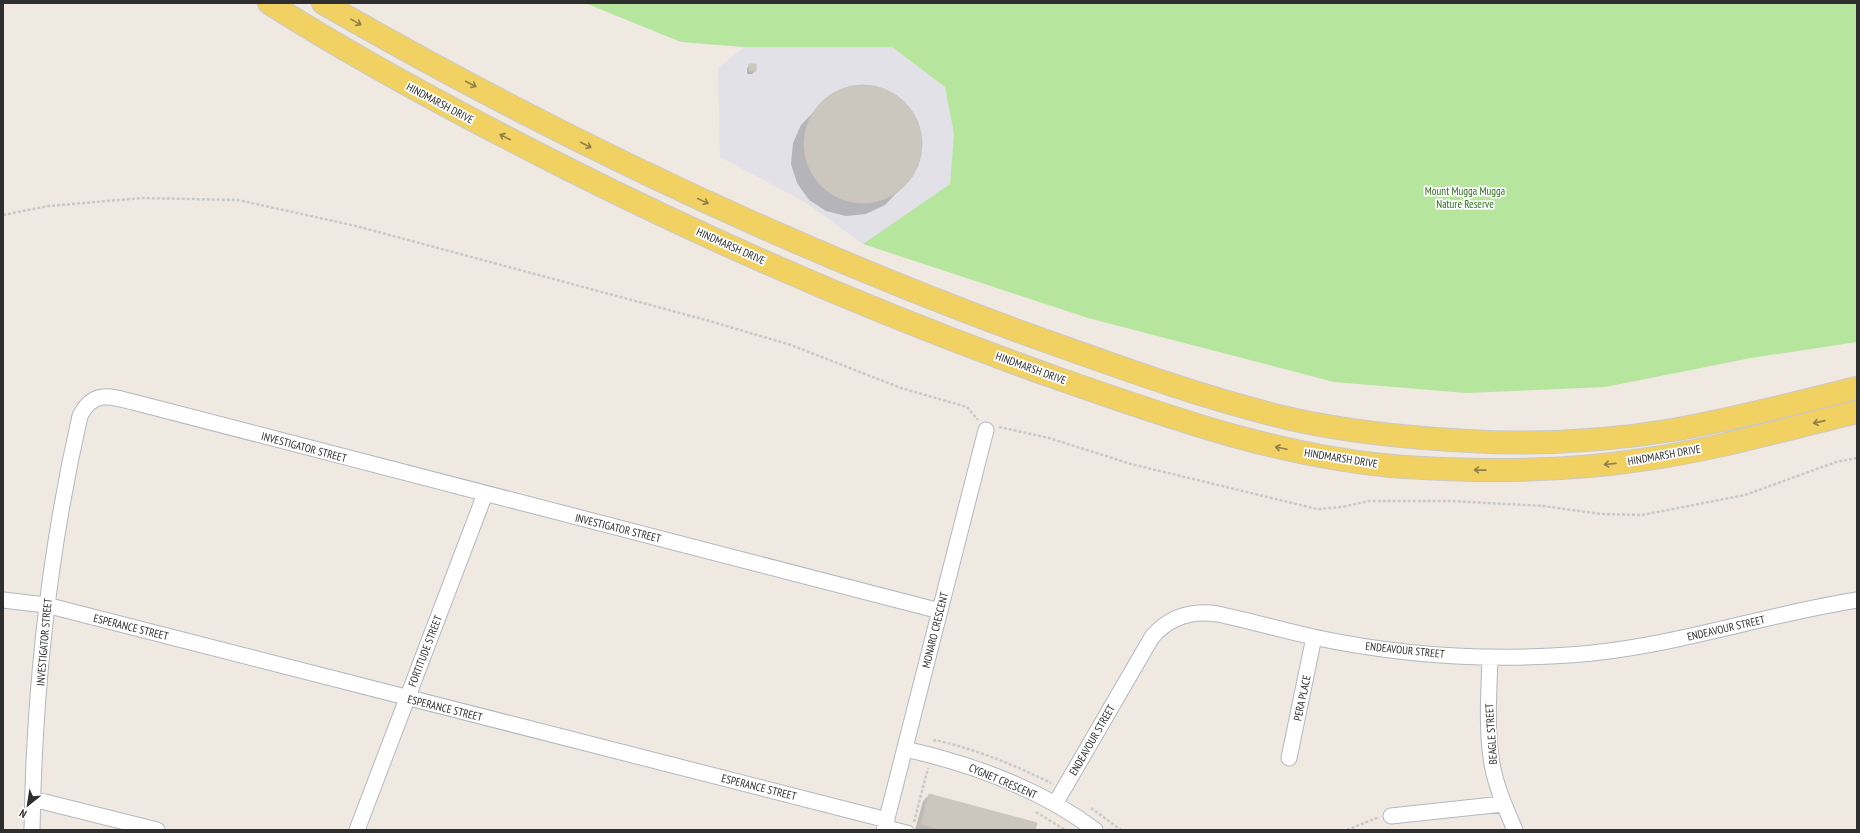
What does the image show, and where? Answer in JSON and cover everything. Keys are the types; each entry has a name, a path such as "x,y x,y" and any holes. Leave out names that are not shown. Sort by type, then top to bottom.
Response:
{"main road":[{"name":"HINDMARSH DRIVE","path":"269,3 368,63 472,120 617,194 735,249 869,306 1018,364 1155,412 1254,441 1340,459 1400,467 1501,470 1559,468 1634,461 1683,453 1857,412"},
{"path":"323,3 484,92 592,148 793,241 962,310 1084,355 1181,388 1256,410 1336,427 1401,436 1470,441 1556,442 1590,440 1673,430 1857,388"}],"street":[{"name":"INVESTIGATOR STREET","path":"32,830 46,605 60,516 80,416 84,408 97,398 104,396 940,611"},
{"name":"MONARO CRESCENT","path":"885,825 986,430"},
{"name":"FORTITUDE STREET","path":"357,830 485,494"},
{"name":"ESPERANCE STREET","path":"3,600 46,605 407,698 885,825"},
{"name":"ENDEAVOUR STREET","path":"1055,804 1152,637 1170,621 1185,615 1203,612 1314,637 1422,653 1490,657 1569,655 1640,646 1857,600"},
{"name":"PERA PLACE","path":"1290,758 1314,637"},
{"name":"BEAGLE STREET","path":"1490,657 1488,714 1492,765 1503,804 1515,830"},
{"name":"CYGNET CRESCENT","path":"905,749 967,765 997,776 1055,804 1095,830"},
{"path":"33,799 157,830"},
{"path":"1391,816 1503,804"}],"lane":[{"path":"885,825 909,830"}],"path":[{"path":"3,215 48,206 143,198 238,200 356,226 487,262 542,275 791,345 902,388 967,407 986,430 1002,426 1049,438 1131,464 1317,508 1342,507 1368,501 1451,500 1543,506 1602,514 1642,515 1745,495 1836,462 1857,458"},
{"path":"912,830 935,740"},
{"path":"928,770 934,772"},
{"path":"1031,808 1065,830"},
{"path":"1347,830 1376,817 1391,816"}],"shaded area":[{"path":"744,47 892,47 945,87 954,134 950,185 863,244 803,201 720,157 718,68"}],"green space":[{"name":"Mount Mugga Mugga Nature Reserve","path":"585,3 1857,3 1857,342 1751,358 1605,387 1466,393 1334,382 1088,318 863,244 950,184 954,134 945,87 892,47 744,47 681,42"}],"building":[{"path":"749,64 756,64 756,71 749,71"},
{"path":"863,85 886,89 905,102 918,121 922,144 918,167 905,186 886,199 863,203 840,199 821,186 808,167 804,144 808,121 821,102 840,89"},
{"path":"929,794 1037,823 1035,830 943,830 921,824"}]}
